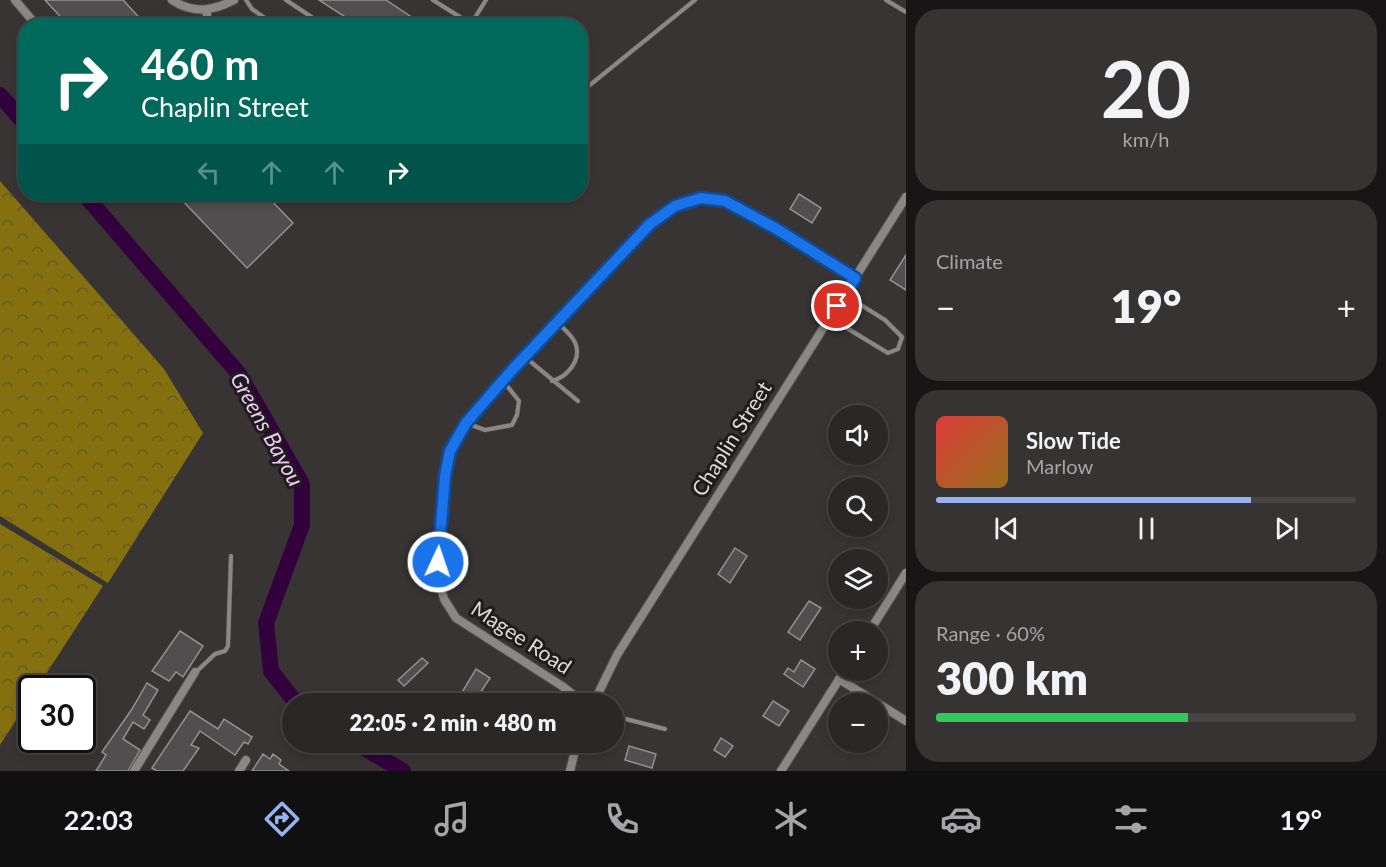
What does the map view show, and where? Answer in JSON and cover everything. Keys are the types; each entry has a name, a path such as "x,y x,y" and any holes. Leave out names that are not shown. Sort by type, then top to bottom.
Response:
{"street":[{"path":"15,0 30,18"},
{"path":"172,0 183,7 207,10 234,0"},
{"path":"207,10 207,18"},
{"name":"Chaplin Street","path":"598,693 617,656 906,197"},
{"name":"Magee Road","path":"571,693 456,618 444,599 438,577 438,547 445,476 450,451 466,423 502,380 650,224 675,206 701,198 725,201 775,228 855,278"},
{"path":"876,621 905,577"},
{"path":"134,771 195,672"},
{"path":"781,771 838,681"},
{"path":"842,681 906,721"},
{"path":"570,771 574,753"},
{"path":"239,771 246,760"}],"lane":[{"path":"246,0 252,9 265,18"},
{"path":"286,0 314,18"},
{"path":"433,0 460,18"},
{"path":"474,18 486,0"},
{"path":"588,87 695,0"},
{"path":"886,0 906,12"},
{"path":"830,318 888,353 898,349 902,337 885,320 845,294"},
{"path":"552,381 570,371 577,353 576,344 557,322"},
{"path":"524,357 578,401"},
{"path":"466,423 485,430 512,425 517,415 519,401 502,380"},
{"path":"195,672 215,654 225,651 228,646 231,556"},
{"path":"624,719 665,729"}],"green space":[{"path":"0,181 164,369 203,433 108,583 0,516"},
{"path":"0,524 103,586 45,675 18,675 18,717 0,745"}],"building":[{"path":"45,0 123,0 140,18 62,18"},
{"path":"319,0 386,0 413,18 347,18"},
{"path":"799,194 821,208 812,223 790,209"},
{"path":"183,201 272,201 293,223 247,268"},
{"path":"906,255 906,290 890,280"},
{"path":"735,548 747,556 730,583 718,574"},
{"path":"809,601 821,608 800,640 788,632"},
{"path":"180,631 203,646 183,677 176,672 169,681 152,671"},
{"path":"422,658 428,663 404,686 398,680"},
{"path":"801,660 815,669 803,687 784,674 788,668 794,672"},
{"path":"476,669 490,678 480,693 462,693"},
{"path":"147,683 158,690 143,715 150,720 144,729 133,722 123,739 140,750 128,771 96,771 106,755 102,752"},
{"path":"773,701 789,711 779,726 763,716"},
{"path":"190,711 218,729 224,719 252,737 248,744 244,742 235,755 200,731 191,745 199,748 183,771 157,771 152,768"},
{"path":"721,738 733,746 725,757 714,750"},
{"path":"629,746 656,754 652,768 625,760"},
{"path":"263,754 270,759 273,754 281,760 279,764 289,771 252,771"}],"waterway":[{"name":"Greens Bayou","path":"0,95 18,116"},
{"name":"Greens Bayou","path":"90,201 239,374 302,484 302,525 266,623 271,671 288,693"},
{"name":"Greens Bayou","path":"373,753 403,771"}],"route":[{"path":"438,562 445,476 450,451 466,423 513,369 650,224 675,206 701,198 725,201 775,228 855,278 837,306"}]}
